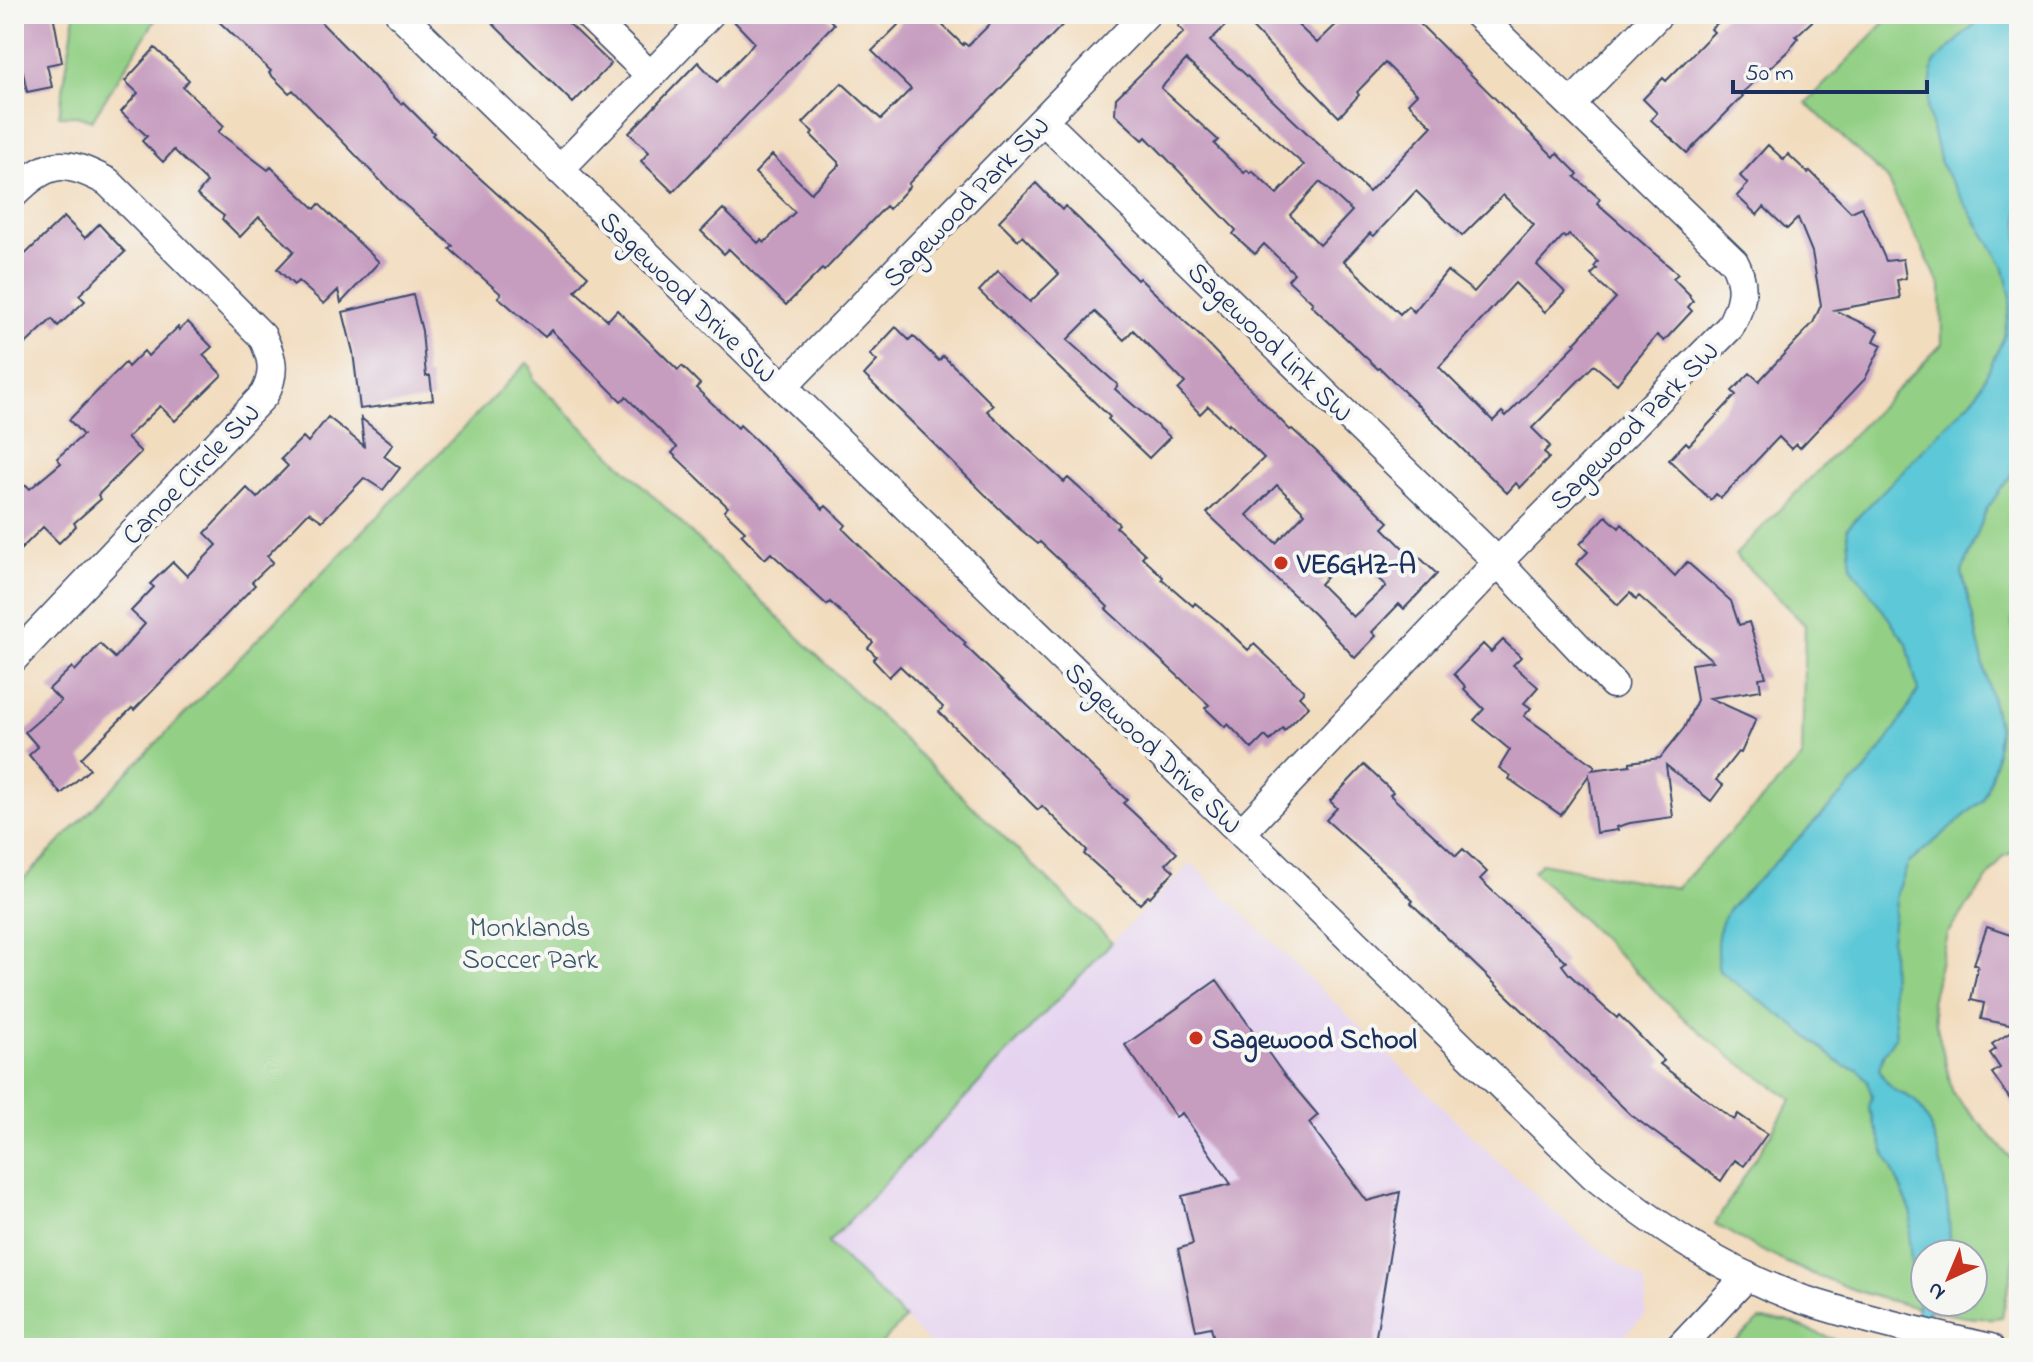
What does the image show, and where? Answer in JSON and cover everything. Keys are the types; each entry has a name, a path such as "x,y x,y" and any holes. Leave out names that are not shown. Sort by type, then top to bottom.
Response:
{"street":[{"name":"Sagewood Drive SW","path":"400,14 1593,1175 1642,1214 1747,1276 1799,1298 1985,1347"},
{"path":"587,14 651,76"},
{"path":"559,170 710,14"},
{"name":"Sagewood Park SW","path":"783,387 1146,14"},
{"name":"Sagewood Park SW","path":"1242,832 1498,562 1730,327 1743,295 1742,277 1734,262 1477,14"},
{"path":"1572,103 1659,14"},
{"name":"Sagewood Link SW","path":"1043,120 1498,562 1613,684"},
{"name":"Canoe Circle SW","path":"14,194 32,176 48,167 66,166 88,171 108,182 262,336 273,365 272,380 264,395 14,658"},
{"path":"1679,1348 1747,1276"}],"shaded area":[{"name":"Sagewood School","path":"1191,863 1499,1162 1577,1232 1645,1282 1646,1314 1612,1348 934,1348 827,1244 1112,942"}],"green space":[{"path":"75,14 159,14 92,120 59,116"},
{"path":"1893,14 2019,14 2019,592 2012,624 2019,655 2019,850 2004,856 1947,934 1931,1002 1953,1094 2019,1167 2019,1237 2002,1317 1989,1318 1989,1238 1909,1238 1909,1305 1818,1277 1766,1253 1715,1224 1792,1099 1732,1058 1680,1015 1533,871 1541,863 1677,888 1802,758 1805,625 1735,555 1942,344 1941,286 1886,178 1806,103"},
{"name":"Monklands Soccer Park","path":"527,363 534,380 1112,942 828,1243 905,1319 877,1348 14,1348 14,889"},
{"path":"1760,1320 1786,1321 1856,1348 1727,1348"}],"water":[{"path":"1985,14 2019,14 2019,464 1987,509 1962,572 1999,730 1995,764 1983,800 1908,864 1897,894 1891,940 1896,1036 1883,1055 1879,1070 1892,1088 1914,1100 1924,1115 1938,1152 1947,1197 1950,1238 1909,1238 1912,1214 1869,1108 1872,1096 1867,1081 1858,1069 1843,1066 1794,1025 1719,971 1717,947 1721,925 1728,910 1866,770 1918,691 1907,644 1851,566 1847,528 1977,394 2004,337 2011,297 2003,265 1940,163 1927,107 1934,63"},
{"path":"1916,1318 1928,1318 1923,1348 1911,1348"}],"building":[{"path":"14,14 53,14 62,62 47,65 52,87 27,92"},
{"path":"211,14 313,14 401,104 403,102 434,133 432,135 588,276 575,291 608,320 617,310 678,370 682,366 700,384 696,388 738,428 740,425 760,444 823,509 826,506 846,525 843,529 883,569 966,643 964,645 1127,800 1123,803 1177,853 1166,864 1174,871 1140,904 1084,854 1087,850 1042,806 1038,810 939,712 943,707 900,666 889,677 873,660 876,656 868,648 873,642 771,553 765,559 741,534 745,531 724,511 728,507 672,453 677,447 626,397 621,401 551,330 545,337 498,297 501,294 450,249 453,246 397,198 293,90 289,93 269,73 271,71"},
{"path":"483,14 559,14 611,64 573,103"},
{"path":"727,14 824,14 834,24 673,192 641,161 649,152 629,133 698,62 717,82 747,51 754,42"},
{"path":"909,14 931,14 963,45 968,46 1000,14 1073,14 908,184 910,186 889,209 886,206 824,271 822,269 786,305 729,249 724,254 701,231 723,209 758,243 761,240 764,243 795,212 755,173 772,155 811,193 840,164 803,123 842,83 881,119 911,89 872,51"},
{"path":"1189,14 1237,14 1210,41 1369,192 1432,126 1408,103 1417,94 1385,63 1357,92 1359,95 1339,117 1239,14 1286,14 1317,43 1347,14 1410,14 1554,157 1557,153 1578,174 1575,177 1600,199 1597,203 1678,274 1673,278 1690,295 1693,301 1688,307 1692,311 1664,341 1657,335 1617,384 1594,365 1532,428 1550,446 1544,452 1549,458 1520,488 1516,483 1507,493 1311,305 1313,303 1288,280 1294,273 1264,244 1255,254 1233,234 1236,230 1146,137 1143,140 1115,114 1116,98 1184,32 1178,26","holes":["1186,60 1304,165 1277,194 1252,171 1244,173 1214,144 1218,140 1161,88","1320,182 1352,211 1320,245 1290,215","1416,191 1462,236 1503,195 1534,225 1474,292 1447,271 1414,312 1408,306 1400,314 1344,261 1370,233 1374,236","1569,235 1598,262 1594,267 1597,269 1591,275 1616,298 1509,413 1506,416 1502,412 1493,421 1439,367 1515,283 1545,312 1565,292 1537,265 1563,236 1566,238"]},
{"path":"1727,14 1820,14 1796,36 1798,38 1788,51 1741,94 1743,96 1687,153 1651,120 1657,113 1643,99 1663,78 1666,81 1714,32 1711,29"},
{"path":"155,48 189,80 183,87 224,126 218,132 268,170 271,167 315,209 319,204 379,262 341,303 338,290 324,304 298,281 294,285 277,269 294,251 259,217 240,237 222,219 224,216 197,195 207,182 174,150 163,162 142,141 147,136 121,112 138,93 125,81"},
{"path":"1768,145 1784,160 1788,154 1808,173 1810,171 1851,212 1862,207 1886,261 1903,259 1906,278 1897,280 1900,298 1834,310 1879,331 1874,341 1882,345 1865,379 1800,448 1796,444 1791,449 1779,437 1721,498 1716,494 1711,500 1669,460 1686,442 1689,445 1736,395 1732,391 1750,373 1759,381 1813,323 1821,305 1812,252 1798,218 1787,229 1764,207 1757,215 1737,196 1748,184 1740,176"},
{"path":"1036,183 1062,210 1065,206 1137,280 1139,278 1198,334 1290,430 1389,522 1383,528 1413,558 1416,554 1437,574 1404,609 1399,604 1372,632 1376,636 1355,658 1314,614 1207,513 1264,458 1229,423 1208,406 1200,414 1178,390 1185,383 1133,330 1124,340 1095,312 1067,340 1118,385 1115,389 1170,437 1149,458 979,291 998,271 1030,302 1059,274 1022,236 1018,240 999,221","holes":["1277,485 1305,513 1276,543 1247,515","1348,553 1386,586 1353,617 1320,584"]},
{"path":"64,217 85,238 99,224 125,252 79,295 85,301 58,326 52,319 14,355 14,265"},
{"path":"413,295 433,400 360,409 353,352 343,312"},
{"path":"188,322 212,347 203,355 222,375 175,421 160,406 127,438 141,452 98,495 101,499 74,523 76,526 59,543 43,527 14,556 14,496 26,485 30,489 61,463 57,458 83,435 69,420 125,363 128,367 144,351 148,356 178,327 179,330"},
{"path":"896,327 909,340 913,336 939,361 943,356 993,405 987,411 1064,482 1068,478 1119,524 1116,527 1145,554 1142,557 1162,579 1193,606 1195,603 1219,622 1248,650 1254,644 1304,691 1299,696 1309,706 1284,731 1283,728 1270,741 1265,736 1252,749 1228,724 1225,727 1205,708 1209,705 1106,609 1108,607 1085,584 1040,542 1038,544 1020,529 864,375 877,361 870,355"},
{"path":"328,417 364,446 361,418 393,444 384,456 400,468 383,490 364,478 322,521 309,512 267,556 273,562 252,582 255,585 134,710 132,708 81,758 90,769 61,794 29,755 38,747 25,732 61,701 49,689 72,667 75,671 100,644 115,658 145,624 131,611 154,587 150,584 173,562 187,576 217,545 205,533 247,488 257,498 288,466 281,459 303,437 308,442"},
{"path":"1606,516 1619,528 1622,524 1675,576 1687,562 1731,601 1739,625 1749,622 1766,677 1759,678 1761,690 1710,698 1756,719 1741,753 1738,752 1716,780 1723,785 1711,801 1666,765 1673,817 1630,823 1617,827 1618,830 1596,833 1589,775 1561,815 1509,779 1511,776 1499,768 1510,750 1474,720 1484,709 1454,674 1483,644 1491,652 1503,640 1521,657 1513,665 1538,687 1524,703 1531,708 1524,716 1595,766 1592,770 1660,758 1684,728 1697,700 1691,664 1713,661 1639,596 1636,599 1630,593 1618,605 1576,564 1588,552 1580,544"},
{"path":"1364,765 1393,792 1390,795 1456,856 1463,849 1487,872 1480,879 1566,962 1562,965 1569,974 1633,1029 1664,1061 1660,1064 1734,1120 1738,1114 1767,1134 1744,1166 1735,1160 1721,1181 1631,1115 1411,903 1413,901 1391,878 1326,820 1337,808 1330,801"},
{"path":"1987,927 2019,938 2019,1027 1981,1019 1984,1003 1971,1000 1978,966 1974,964"},
{"path":"1217,980 1284,1075 1318,1115 1309,1123 1367,1201 1400,1192 1374,1348 1216,1348 1211,1327 1196,1330 1178,1249 1193,1244 1182,1196 1231,1184 1182,1113 1176,1117 1125,1045"},
{"path":"2019,1027 2019,1112 1992,1073 2000,1068 1990,1053 1996,1049 1992,1044"}],"place":[{"name":"VE6GHZ-A","path":"1281,563"},
{"name":"Sagewood School","path":"1196,1038"}]}
